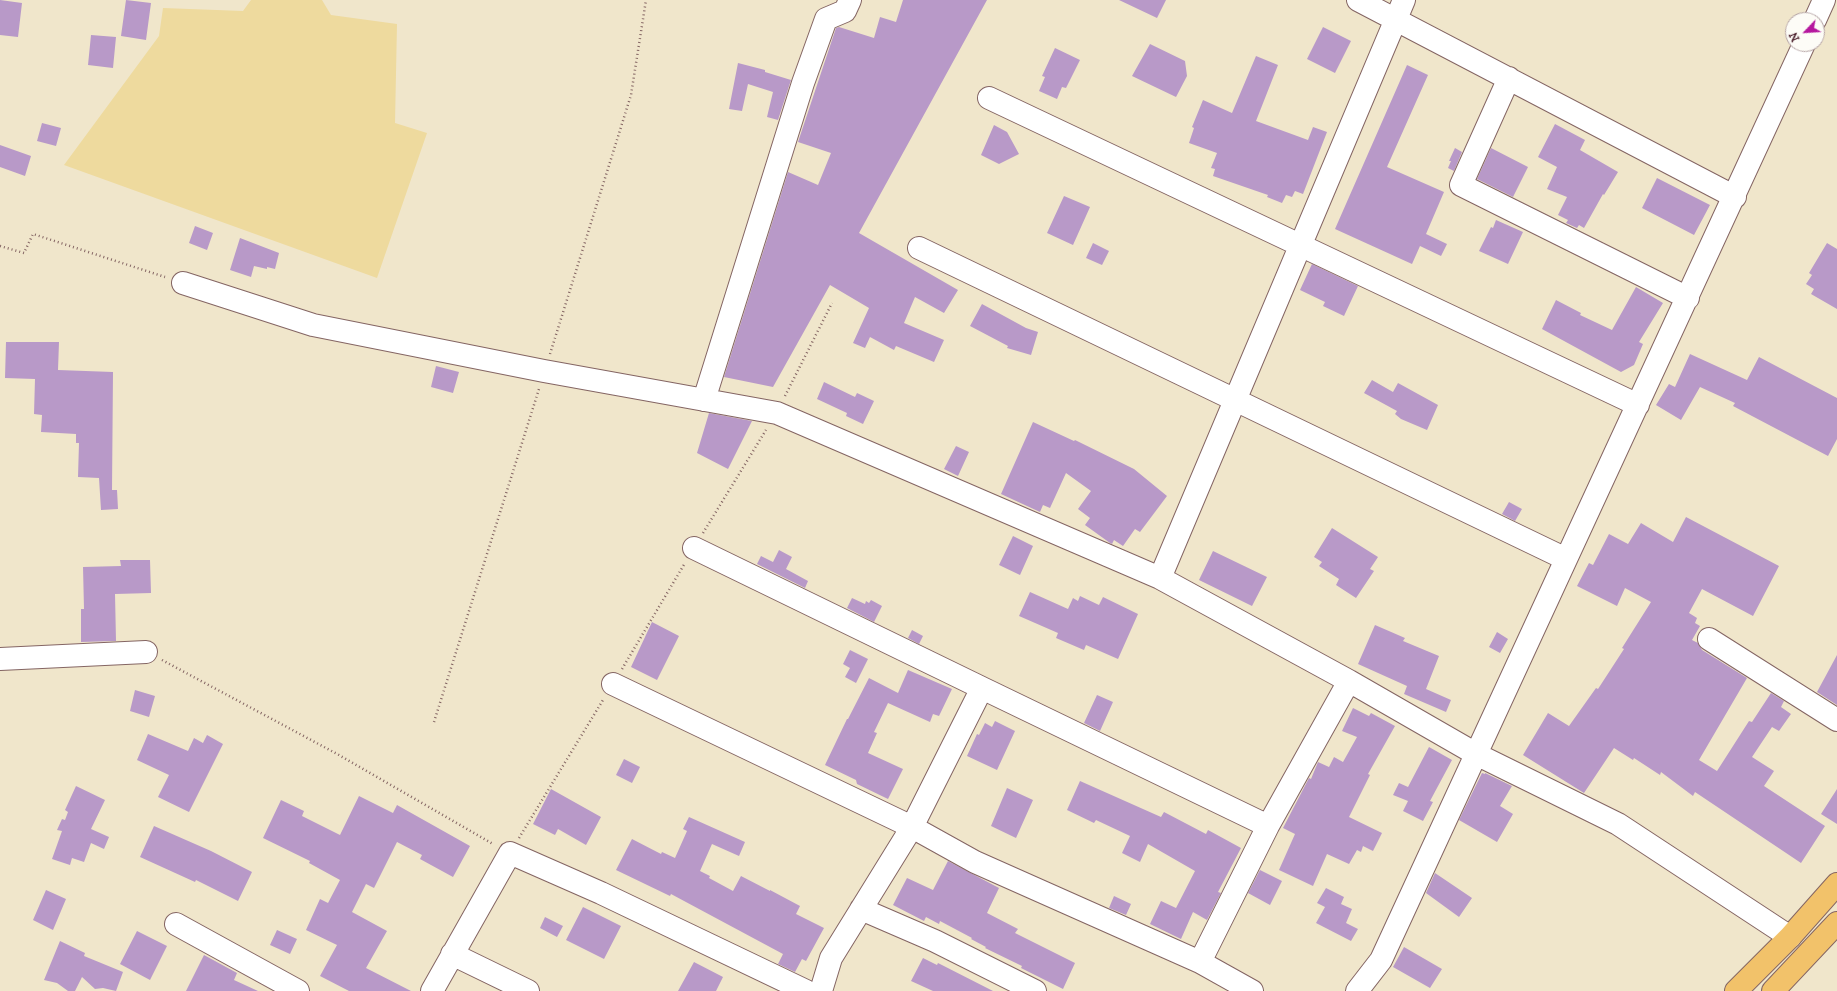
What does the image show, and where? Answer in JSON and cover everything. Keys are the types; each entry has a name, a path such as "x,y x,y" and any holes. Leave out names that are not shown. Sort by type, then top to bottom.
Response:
{"main road":[{"path":"1736,991 1790,937 1837,884"},
{"path":"1773,991 1837,923"}],"street":[{"path":"704,400 803,83 826,19 845,11 850,0"},
{"path":"1358,0 1400,10 1509,78 1735,197"},
{"path":"1819,12 1824,0"},
{"path":"1160,578 1299,245 1400,10"},
{"path":"1357,991 1381,960 1735,197 1800,52"},
{"path":"1509,78 1461,185 1688,298"},
{"path":"989,98 1638,405"},
{"path":"919,248 1566,559"},
{"path":"183,283 312,326 777,413 1160,578 1349,681 1476,754 1618,824 1790,937"},
{"path":"694,548 1268,826"},
{"path":"1709,639 1837,720"},
{"path":"0,659 146,652"},
{"path":"1200,962 1268,826 1349,681"},
{"path":"612,684 912,828 975,862 1200,962 1252,991"},
{"path":"821,991 831,958 912,828 982,688"},
{"path":"432,991 510,853 601,893 806,991"},
{"path":"861,909 935,941 1035,991"},
{"path":"176,924 298,991"},
{"path":"452,954 528,991"}],"path":[{"path":"0,246 24,252 33,234 183,283"},
{"path":"146,652 339,755 510,853 777,413 832,304"}],"sand":[{"path":"251,0 322,0 331,15 397,24 395,123 427,133 377,278 64,165 159,36 163,8 243,11"}],"building":[{"path":"0,0 22,3 18,37 0,35"},
{"path":"126,0 151,3 146,40 121,36"},
{"path":"903,0 987,0 859,233 958,290 944,313 915,297 904,323 944,340 934,362 896,346 894,350 870,337 865,348 853,343 869,308 830,285 773,387 724,377 788,172 818,185 831,153 798,142 836,28 839,27 874,38 880,17 896,22"},
{"path":"1119,0 1166,0 1157,18"},
{"path":"1323,27 1351,41 1335,73 1307,59"},
{"path":"91,35 116,37 113,68 88,65"},
{"path":"1150,44 1185,61 1187,76 1176,97 1132,76"},
{"path":"1055,48 1080,60 1066,88 1062,87 1057,99 1039,91 1045,77 1042,76"},
{"path":"1256,56 1278,65 1256,121 1308,140 1313,127 1327,132 1303,194 1295,191 1292,197 1286,195 1282,203 1267,197 1268,195 1213,176 1215,169 1211,168 1217,153 1189,143 1194,128 1192,127 1203,100 1232,113"},
{"path":"738,63 765,70 765,72 791,80 778,120 767,117 773,92 748,84 742,111 729,109"},
{"path":"1407,65 1428,75 1387,167 1444,192 1426,234 1447,244 1441,256 1420,246 1412,264 1335,229"},
{"path":"42,123 61,128 56,146 37,141"},
{"path":"1555,124 1585,140 1580,150 1618,172 1604,195 1603,194 1584,228 1579,225 1577,228 1566,223 1568,220 1558,215 1567,197 1547,189 1557,167 1538,157"},
{"path":"994,125 1007,132 1019,154 999,164 981,155"},
{"path":"0,145 31,156 25,176 0,167"},
{"path":"1455,148 1462,152 1454,171 1448,168 1451,161 1449,161"},
{"path":"1491,148 1528,167 1513,197 1477,179"},
{"path":"1657,178 1710,205 1694,235 1642,208"},
{"path":"1064,196 1090,207 1073,245 1047,233"},
{"path":"1496,220 1523,232 1508,264 1479,251 1491,227 1493,228"},
{"path":"195,226 213,233 207,250 189,243"},
{"path":"240,238 279,253 275,269 254,266 251,277 230,270"},
{"path":"1093,243 1109,251 1102,265 1086,258"},
{"path":"1827,243 1837,249 1837,309 1811,294 1814,289 1806,284 1812,275 1809,273"},
{"path":"1312,264 1358,286 1344,316 1323,306 1325,302 1300,290"},
{"path":"1636,287 1663,303 1639,342 1643,344 1634,365 1621,372 1542,329 1556,300 1581,313 1580,315 1612,330"},
{"path":"982,304 1026,328 1038,332 1031,355 1007,348 1008,346 970,326"},
{"path":"6,342 59,342 58,370 113,372 112,490 117,490 118,509 101,510 99,478 78,477 79,443 76,443 76,434 41,432 42,415 34,414 35,379 5,378"},
{"path":"1690,354 1747,380 1759,357 1837,398 1837,439 1828,456 1733,406 1735,403 1700,387 1681,420 1656,405 1669,384 1675,387"},
{"path":"436,366 459,372 453,393 431,387"},
{"path":"1372,380 1393,392 1398,383 1438,405 1427,430 1401,419 1395,414 1397,411 1364,393"},
{"path":"824,382 855,397 857,393 874,401 863,424 846,416 847,413 817,399"},
{"path":"709,413 752,421 728,469 697,453"},
{"path":"1033,422 1074,441 1075,440 1134,469 1167,496 1140,532 1135,529 1123,546 1114,540 1112,544 1110,543 1085,525 1090,518 1078,509 1091,491 1066,473 1050,508 1043,505 1040,512 1001,494"},
{"path":"956,446 969,452 958,476 944,469"},
{"path":"1509,502 1522,509 1515,521 1502,514"},
{"path":"1686,517 1779,566 1753,616 1702,589 1689,613 1697,618 1695,623 1700,626 1692,640 1698,643 1702,650 1747,678 1699,760 1717,771 1749,721 1752,722 1771,693 1784,701 1781,707 1791,714 1779,731 1772,727 1752,757 1774,771 1764,786 1825,826 1801,863 1695,792 1693,796 1661,772 1660,775 1634,758 1633,760 1614,748 1584,793 1523,755 1548,713 1569,726 1596,688 1598,689 1624,649 1622,648 1651,602 1625,588 1617,606 1577,586 1589,563 1593,565 1609,534 1628,544 1641,523 1673,542"},
{"path":"1332,528 1378,557 1370,569 1374,571 1356,598 1336,585 1339,579 1319,566 1322,562 1314,557"},
{"path":"1013,536 1033,546 1020,575 999,565"},
{"path":"779,550 792,557 786,569 808,581 805,588 757,564 761,556 773,562"},
{"path":"1213,551 1267,577 1252,606 1199,580"},
{"path":"120,560 150,560 151,593 115,594 116,641 81,642 81,609 84,609 83,567 121,566"},
{"path":"1030,592 1068,609 1073,598 1078,601 1080,596 1099,605 1103,597 1138,614 1118,659 1086,645 1084,650 1056,638 1058,633 1019,616"},
{"path":"852,598 865,604 866,601 869,603 871,600 882,606 874,622 847,608"},
{"path":"652,622 679,636 657,680 631,667"},
{"path":"1375,625 1405,638 1403,641 1439,656 1426,689 1451,700 1446,712 1404,694 1407,686 1358,664"},
{"path":"912,630 923,636 919,644 908,638"},
{"path":"1497,632 1508,639 1500,653 1489,647"},
{"path":"850,650 868,659 856,683 845,677 850,668 843,664"},
{"path":"1837,655 1837,705 1817,692"},
{"path":"908,670 952,689 939,716 933,714 930,722 888,703 874,732 877,733 868,753 903,769 888,799 857,784 856,780 825,765 869,678 898,693"},
{"path":"135,690 155,696 149,717 130,711"},
{"path":"1097,695 1113,702 1100,731 1084,723"},
{"path":"1353,708 1369,716 1371,713 1395,726 1368,774 1370,775 1349,817 1382,833 1373,851 1363,846 1361,852 1357,850 1349,864 1327,854 1313,886 1279,870 1295,834 1283,828 1309,778 1311,779 1318,762 1329,767 1334,757 1343,762 1357,737 1342,731"},
{"path":"995,721 1015,731 997,770 967,756 977,734 979,735 985,723 992,727"},
{"path":"148,734 188,751 194,738 203,743 207,735 223,744 189,812 158,797 169,775 137,760"},
{"path":"1429,747 1452,760 1430,801 1433,802 1423,821 1403,811 1408,801 1393,795 1399,783 1408,787"},
{"path":"624,759 640,767 632,783 616,775"},
{"path":"1482,773 1512,786 1500,806 1513,814 1497,842 1459,820"},
{"path":"1080,781 1161,817 1164,812 1206,834 1208,830 1241,848 1218,892 1221,893 1207,920 1193,912 1181,939 1150,924 1161,901 1176,908 1195,871 1148,844 1140,862 1122,853 1130,836 1096,820 1094,823 1067,810"},
{"path":"76,786 105,800 91,829 109,837 104,849 91,843 84,862 72,858 70,865 52,859 62,831 57,830 62,819 65,820 68,812 65,810"},
{"path":"1007,788 1033,800 1016,838 991,826"},
{"path":"551,789 601,817 586,845 558,829 555,835 533,824"},
{"path":"1837,789 1837,824 1821,814"},
{"path":"359,796 393,813 397,805 470,846 453,877 420,859 422,855 397,842 374,888 366,884 352,912 387,931 366,968 411,991 349,991 320,976 337,945 306,930 320,899 328,903 340,880 309,863 310,861 263,838 281,800 304,811 302,816 340,835"},
{"path":"689,817 745,842 739,856 712,844 700,871 710,876 709,878 733,891 741,876 800,906 796,914 824,928 806,961 802,959 795,972 778,964 783,954 671,894 670,896 616,870 632,839 661,854 662,852 675,858 687,831 683,829"},
{"path":"154,826 211,851 252,872 238,901 196,880 195,882 140,857"},
{"path":"948,861 999,888 987,913 1018,929 1015,933 1075,963 1063,989 1021,968 1022,966 985,948 986,947 971,939 972,938 940,921 939,924 926,917 924,921 893,905 907,878 933,890"},
{"path":"1260,870 1282,881 1270,905 1248,893"},
{"path":"1435,873 1472,898 1459,917 1426,893"},
{"path":"1326,888 1344,897 1341,904 1352,909 1346,923 1358,929 1351,941 1316,923 1325,907 1317,903"},
{"path":"46,890 66,899 53,930 33,920"},
{"path":"1114,896 1131,904 1126,915 1109,908"},
{"path":"583,907 621,926 604,959 566,940"},
{"path":"545,917 563,926 557,937 540,928"},
{"path":"277,930 297,939 290,954 270,945"},
{"path":"137,931 167,946 150,980 120,964"},
{"path":"60,941 85,953 84,956 123,972 116,991 103,988 95,989 82,977 75,991 68,991 57,983 44,980"},
{"path":"1404,947 1442,969 1430,988 1393,967"},
{"path":"204,955 237,973 234,980 258,991 186,991"},
{"path":"923,958 937,965 938,963 993,991 933,991 911,981"},
{"path":"694,962 723,977 716,991 678,991"}]}
